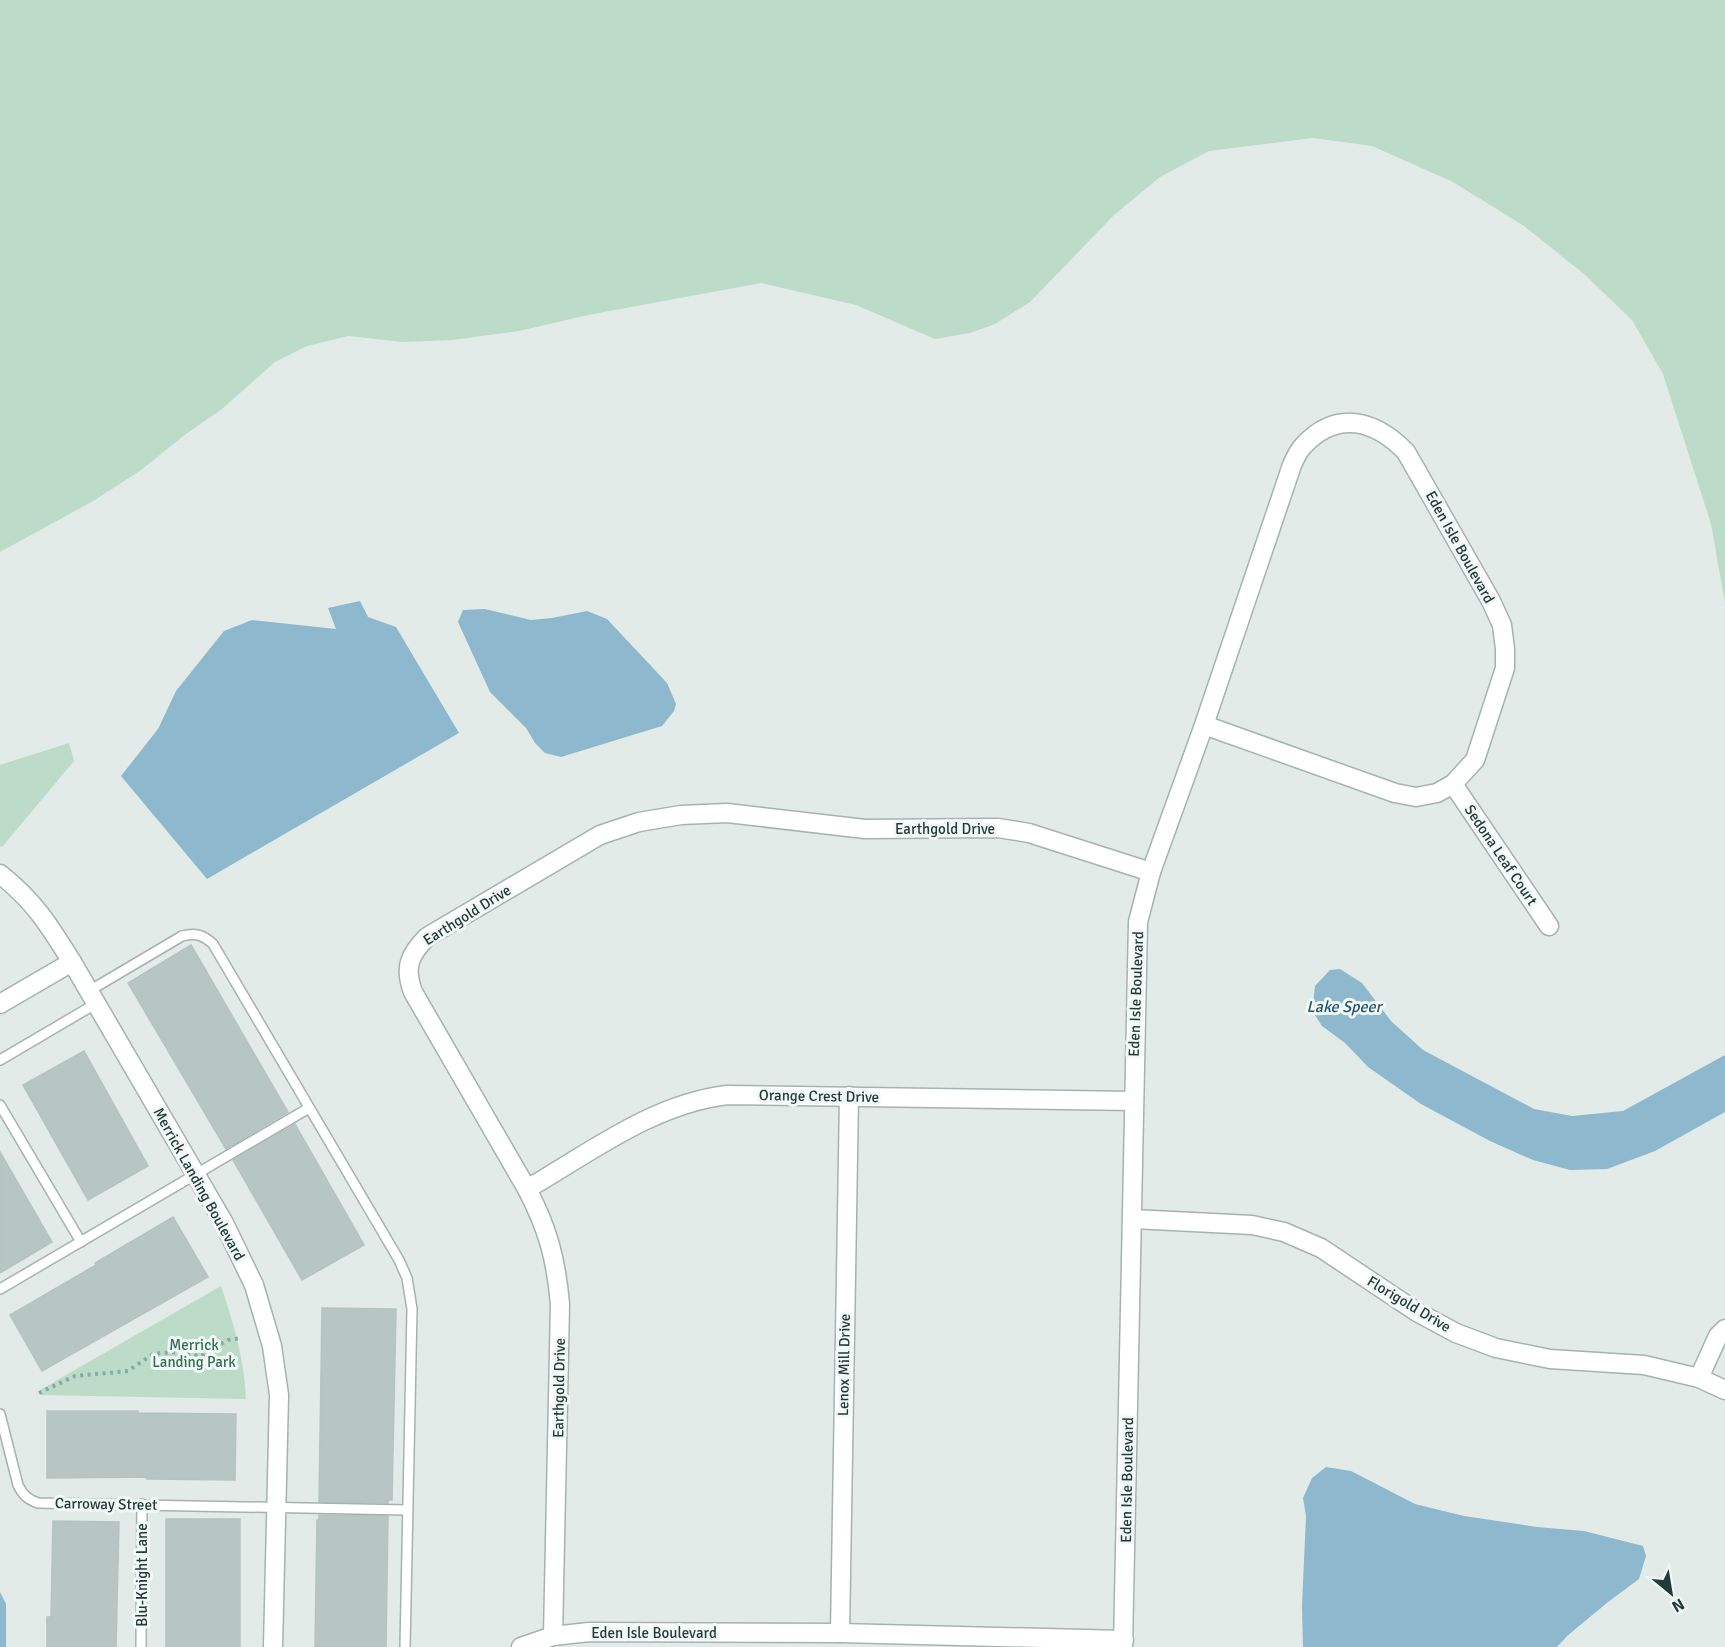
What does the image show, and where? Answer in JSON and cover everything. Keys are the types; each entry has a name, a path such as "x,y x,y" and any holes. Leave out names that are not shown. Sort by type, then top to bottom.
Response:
{"street":[{"name":"Eden Isle Boulevard","path":"521,1647 554,1636 589,1632 840,1634 955,1641 1124,1644 1138,922 1151,872 1204,725 1292,465 1303,446 1332,426 1353,423 1372,426 1393,438 1406,452 1502,624 1505,668 1475,759 1453,784 1437,793 1416,797 1395,793 1204,725"},
{"name":"Sedona Leaf Court","path":"1453,784 1549,926"},
{"name":"Earthgold Drive","path":"554,1636 560,1304 557,1270 551,1244 539,1212 413,992 408,977 409,964 416,948 427,937 600,835 639,822 681,815 727,813 865,830 998,828 1029,834 1151,872"},
{"name":"Merrick Landing Boulevard","path":"0,874 24,893 47,922 72,962 224,1223 254,1285 272,1346 279,1395 273,1647"},
{"path":"0,1004 72,962"},
{"name":"Orange Crest Drive","path":"527,1189 650,1118 676,1106 702,1098 727,1095 1133,1101"},
{"name":"Lenox Mill Drive","path":"840,1634 849,1096"},
{"name":"Florigold Drive","path":"1133,1219 1252,1225 1284,1232 1321,1248 1416,1312 1456,1333 1496,1348 1550,1359 1644,1365 1699,1378 1725,1390"},
{"path":"1699,1378 1718,1336 1725,1329"}],"lane":[{"path":"0,1060 182,936 194,933 205,936 213,944 399,1260 410,1291 412,1309 405,1647"},
{"path":"0,1105 81,1242"},
{"path":"0,1289 309,1108"},
{"name":"Carroway Street","path":"0,1414 18,1485 22,1494 38,1503 407,1510"},
{"name":"Blu-Knight Lane","path":"141,1647 142,1504"}],"path":[{"path":"39,1393 75,1376 128,1371 153,1354 172,1352 194,1357 201,1356 228,1341 241,1338"}],"green space":[{"path":"0,0 1725,0 1725,603 1711,524 1663,374 1632,320 1584,274 1524,226 1453,182 1372,146 1313,138 1209,151 1160,177 1114,215 1030,302 995,324 970,333 935,339 856,305 761,283 588,315 519,331 452,340 403,342 348,336 307,346 275,362 222,409 141,470 95,500 0,552"},
{"path":"69,743 74,761 2,847 0,846 0,765"},
{"name":"Merrick Landing Park","path":"221,1286 238,1342 246,1399 40,1395 40,1390"}],"water":[{"path":"360,601 368,617 396,627 459,733 207,879 121,776 158,729 176,691 224,631 252,620 336,629 328,608"},
{"path":"485,609 531,620 587,611 607,619 667,683 676,704 674,711 662,726 561,757 545,753 535,743 526,728 490,692 458,622 463,610"},
{"name":"Lake Speer","path":"1340,969 1362,983 1391,1021 1423,1050 1534,1109 1572,1116 1623,1111 1725,1055 1725,1112 1655,1151 1607,1169 1570,1170 1533,1160 1490,1141 1421,1104 1368,1067 1345,1043 1322,1026 1315,1015 1313,1004 1315,986 1330,970"},
{"path":"1326,1467 1351,1471 1415,1504 1464,1516 1537,1527 1584,1531 1643,1546 1646,1556 1639,1579 1567,1636 1557,1647 1303,1647 1302,1606 1306,1516 1303,1498 1312,1478"},
{"path":"0,1592 6,1604 6,1647 0,1647"}],"building":[{"path":"191,945 288,1112 226,1149 128,983"},
{"path":"84,1051 148,1166 88,1200 23,1085"},
{"path":"295,1124 364,1245 302,1280 233,1160"},
{"path":"0,1152 52,1242 0,1273"},
{"path":"173,1217 208,1277 42,1371 10,1315"},
{"path":"322,1308 396,1309 392,1500 388,1500 388,1503 319,1502"},
{"path":"47,1411 236,1414 235,1480 147,1479 147,1477 47,1478"},
{"path":"319,1515 388,1516 386,1647 315,1647 317,1520 319,1520"},
{"path":"166,1519 240,1519 240,1647 166,1647"},
{"path":"53,1521 119,1522 116,1647 47,1647 47,1617 51,1617"}]}
